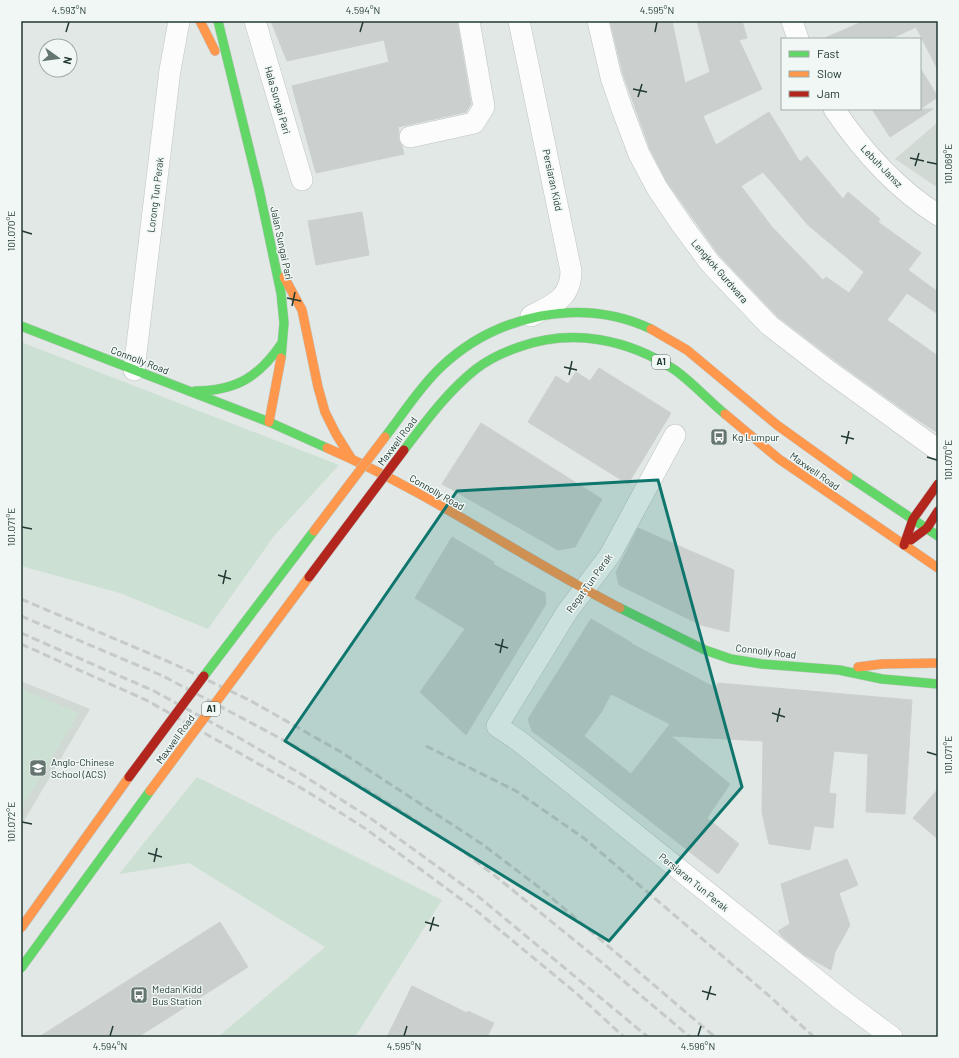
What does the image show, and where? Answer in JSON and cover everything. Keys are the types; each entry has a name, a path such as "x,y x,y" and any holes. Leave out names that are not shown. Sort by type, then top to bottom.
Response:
{"main road":[{"path":"200,21 235,96"},
{"path":"218,21 235,96"},
{"name":"Jalan Sungai Pari","path":"235,96 261,194 283,306 283,341 279,373 269,422"},
{"path":"273,258 302,310 318,387 325,412 336,434 351,458"},
{"name":"Maxwell Road","path":"21,928 168,723 424,386 440,368 458,352 479,338 502,327 526,318 555,313 584,312 611,316 633,322 659,333 682,347 735,392 795,438 938,536"},
{"name":"Connolly Road","path":"21,326 269,422 351,458 402,484 585,590 705,650 732,659 762,664 839,670 882,679 938,684"},
{"name":"Maxwell Road","path":"21,968 434,410 477,368 499,355 522,345 547,338 574,336 598,338 627,345 651,356 672,368 755,441 779,459 938,568"},
{"path":"188,391 209,392 230,388 249,379 266,365 283,341"},
{"path":"904,545 912,519 938,484"},
{"path":"904,545 926,528 938,511"},
{"name":"Connolly Road","path":"839,670 882,664 938,663"}],"street":[{"name":"Lorong Tun Perak","path":"134,370 170,70 179,21"},
{"name":"Hala Sungai Pari","path":"255,21 302,180"},
{"path":"410,137 474,123 484,106 469,21"},
{"name":"Persiaran Kidd","path":"519,21 571,271 569,288 561,298 548,307 526,318"},
{"name":"Lengkok Gurdwara","path":"598,21 611,77 639,154 657,188 710,263 769,325 867,400 938,450"},
{"path":"792,21 798,38"},
{"name":"Lebuh Jansz","path":"835,110 842,121 890,176 909,193 938,215"},
{"name":"Regat Tun Perak","path":"497,726 567,612 610,555 674,436"},
{"name":"Persiaran Tun Perak","path":"497,726 519,741 842,1000 892,1037"}],"highlighted area":[{"path":"658,480 742,787 609,941 285,741 457,491"}],"shaded area":[{"path":"938,122 938,188 895,159"},
{"name":"Anglo-Chinese School (ACS)","path":"21,681 90,709 21,826"}],"green space":[{"path":"21,342 339,465 274,536 208,629 120,593 21,566"},
{"name":"Anglo-Chinese School (ACS)","path":"21,689 79,713 21,809"},
{"path":"197,777 442,900 355,1037 218,1037 325,947 189,863 119,874"}],"building":[{"path":"271,21 457,21 471,104 466,112 398,127 398,139 404,154 316,173 292,86 389,62 384,40 287,61"},
{"path":"610,21 672,21 685,83 710,72 697,21 742,21 747,38 739,40 762,89 703,116 716,145 769,112 800,162 807,156 843,199 848,192 880,219 878,222 921,253 908,270 938,292 938,314 907,293 887,320 938,356 938,433 837,362 777,316 719,255 667,182 650,149 623,74","holes":["763,172 808,225 864,272 849,293 826,277 823,280 772,227 741,186"]},
{"path":"864,21 938,21 938,70 916,27 892,38 825,38"},
{"path":"921,70 938,97 921,108"},
{"path":"933,109 890,137 873,110 921,110"},
{"path":"362,212 369,255 316,265 308,221"},
{"path":"599,368 671,413 628,484 528,422 556,376 568,384 576,372 590,381"},
{"path":"481,423 602,499 575,547 558,550 442,484"},
{"path":"638,528 734,570 729,632 701,625 619,585 616,572"},
{"path":"452,537 494,562 493,564 545,593 546,604 466,735 420,692 465,629 415,598"},
{"path":"591,619 632,644 716,688 718,683 912,700 905,814 866,812 868,754 834,751 829,793 836,794 833,828 814,826 810,850 769,844 762,812 763,741 671,736 730,784 707,818 739,844 718,874 585,770 532,731 528,719","holes":["611,694 670,724 631,774 584,736 602,711"]},
{"path":"938,789 938,839 913,818"},
{"path":"847,859 858,885 839,893 850,925 835,952 831,970 803,954 778,931 790,924 781,884"},
{"path":"220,922 248,967 138,1037 39,1037"},
{"path":"412,986 467,1013 468,1011 494,1023 487,1037 387,1037"}],"railway":[{"path":"21,599 174,664 251,701 341,752 482,844 540,888 715,1037"},
{"path":"21,616 163,676 302,750 398,809 464,852 499,879 690,1037"},
{"path":"21,633 154,691 301,774 373,820 474,893 648,1037"},
{"path":"21,644 148,701 308,792 366,829 473,908 576,993 624,1037"},
{"path":"426,746 516,791 585,839 767,994 814,1037"}],"traffic: fast":[{"path":"218,21 259,189 281,293 284,323 281,358"},
{"path":"385,437 418,393 440,368 462,350 486,335 512,324 540,316 568,313 596,314 624,319 651,329"},
{"path":"21,326 269,422 327,448"},
{"path":"404,450 429,417 456,387 481,365 497,356 519,347 539,341 560,338 600,340 619,344 657,359 688,380 725,414"},
{"path":"195,391 223,388 245,380 264,365 282,343"},
{"path":"848,476 938,536"},
{"path":"204,676 314,531"},
{"path":"620,608 705,650 731,659 762,664 839,670 882,679 938,684"},
{"path":"21,968 150,791"}],"traffic: slow":[{"path":"200,21 215,51"},
{"path":"284,277 302,310 318,387 325,412 336,434 351,458"},
{"path":"651,329 687,350 777,425 848,476"},
{"path":"269,422 281,358"},
{"path":"725,414 779,459 938,568"},
{"path":"314,531 385,437"},
{"path":"327,448 402,484 547,568 620,608"},
{"path":"150,791 309,577"},
{"path":"858,667 882,664 938,663"},
{"path":"21,928 129,777"}],"traffic: jam":[{"path":"309,577 404,450"},
{"path":"904,545 913,519 938,484"},
{"path":"911,540 927,528 938,511"},
{"path":"129,777 204,676"}],"place":[{"name":"Kg Lumpur","path":"719,437"},
{"name":"Anglo-Chinese School (ACS)","path":"38,768"},
{"name":"Medan Kidd Bus Station","path":"139,995"}]}
